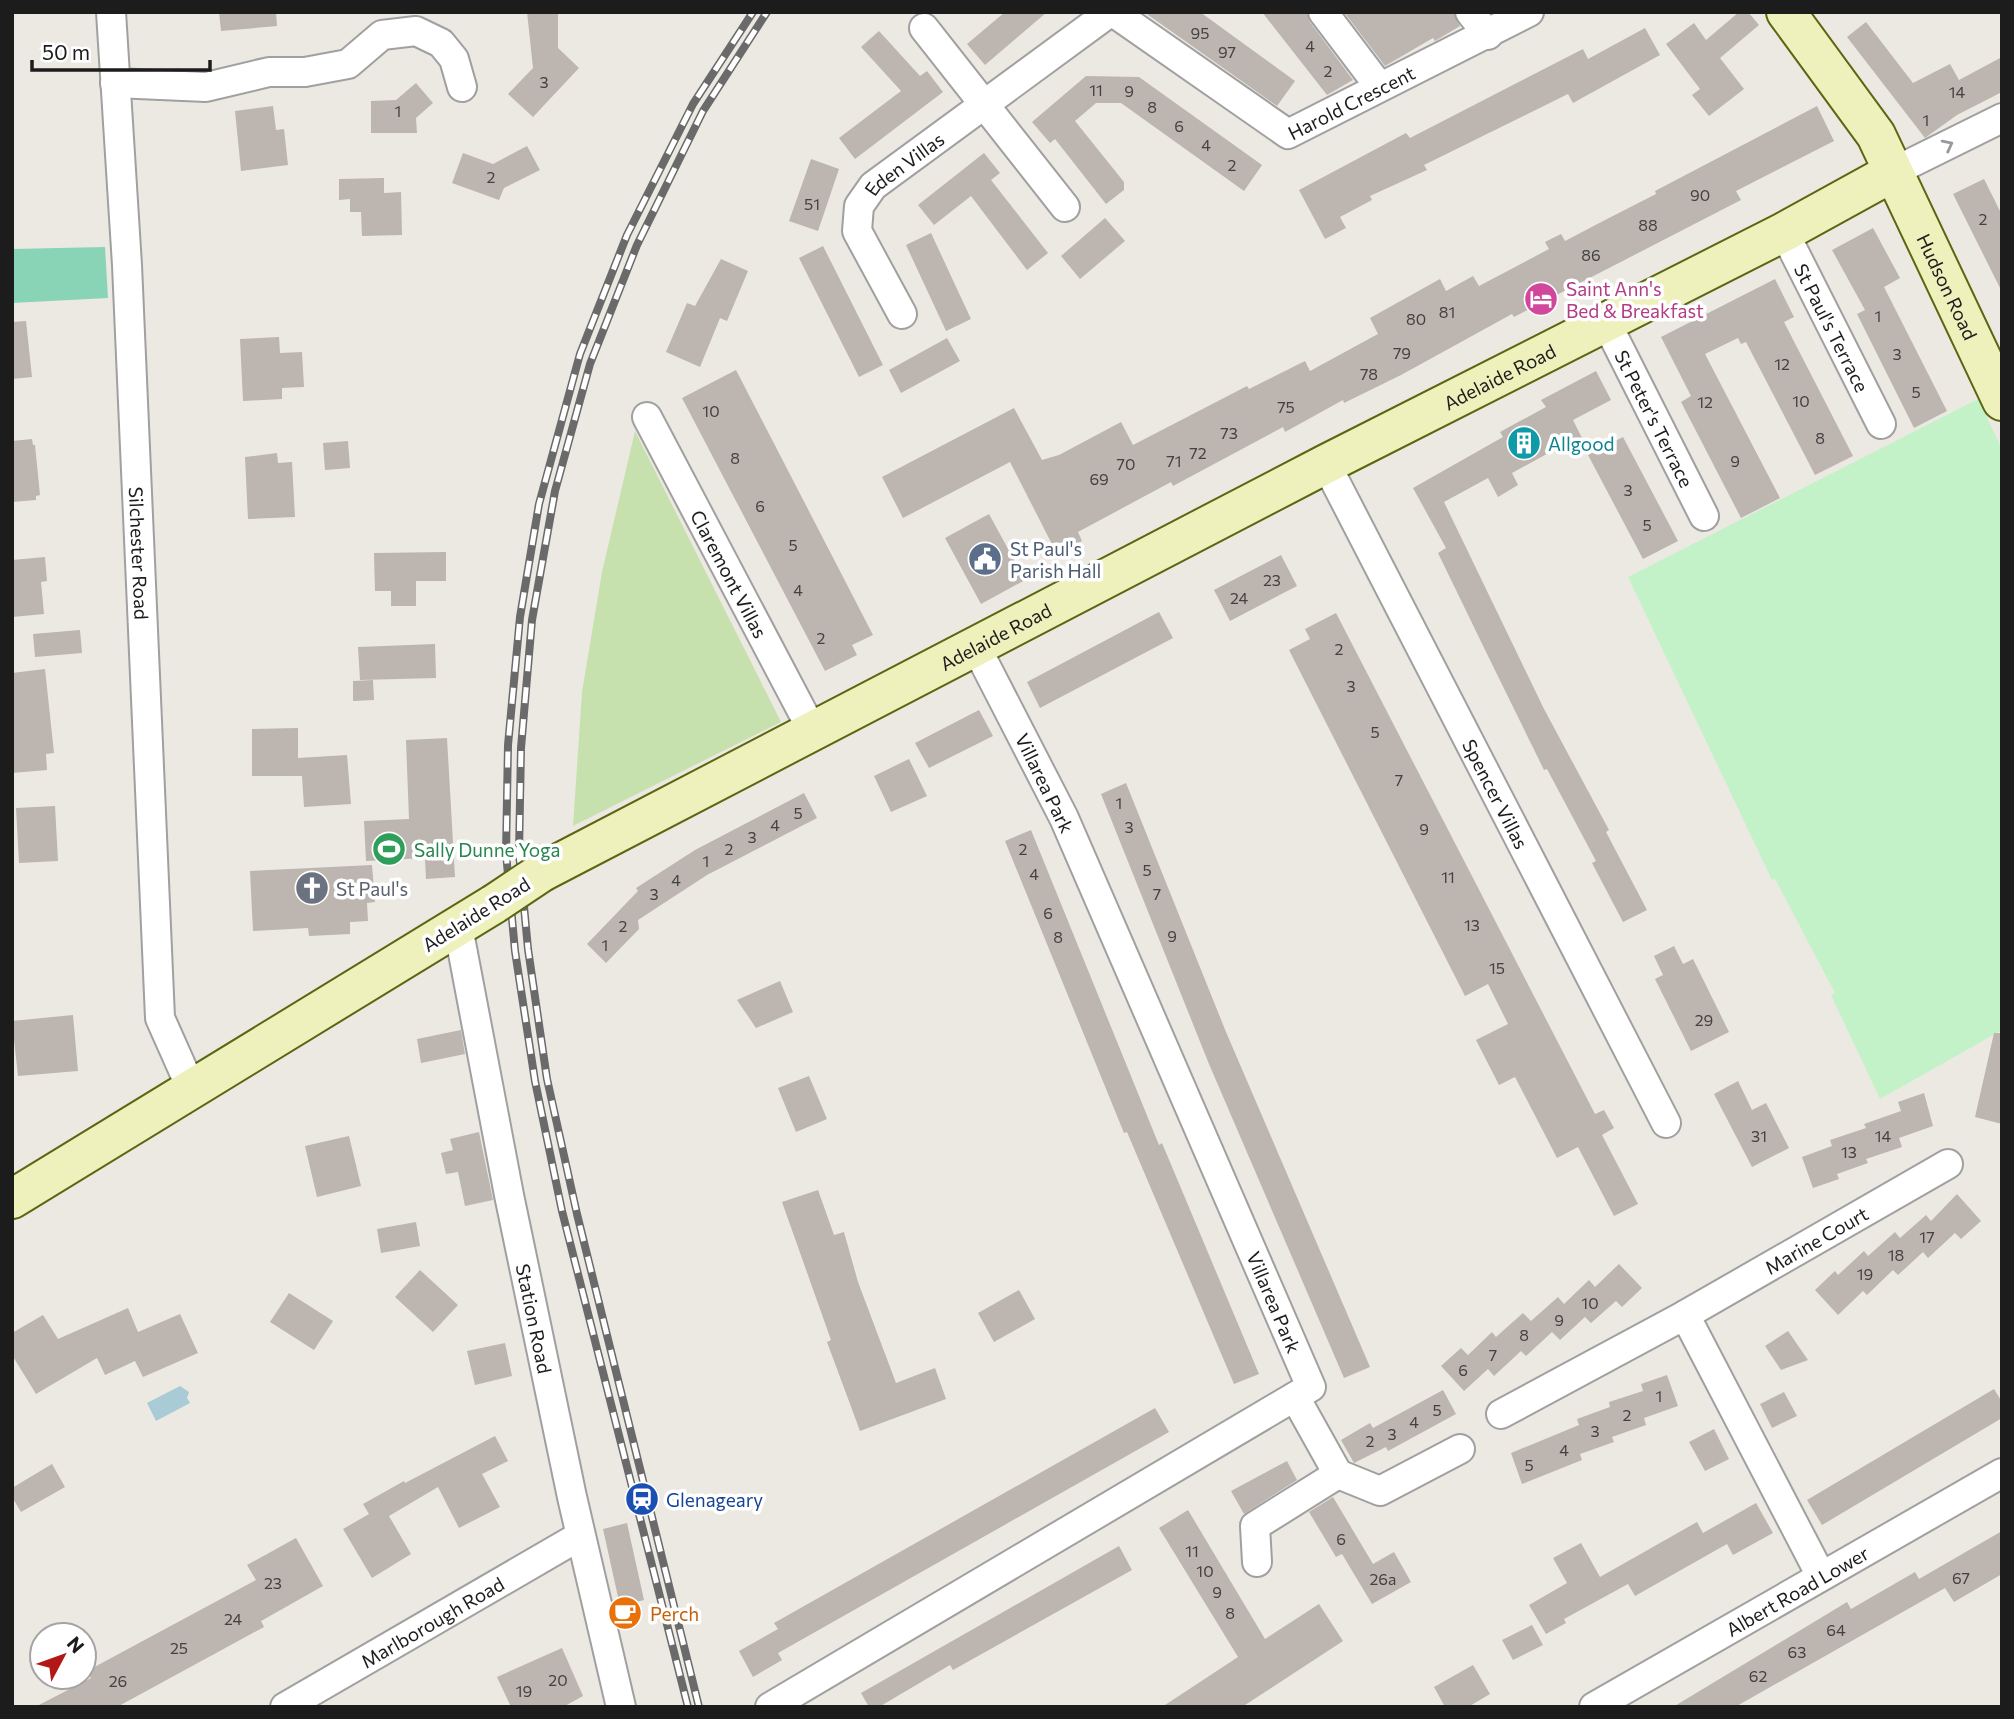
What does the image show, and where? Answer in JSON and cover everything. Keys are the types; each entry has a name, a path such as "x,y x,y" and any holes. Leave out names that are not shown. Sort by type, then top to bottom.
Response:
{"street":[{"name":"Silchester Road","path":"111,12 127,279 160,1017 192,1090"},
{"name":"Harold Crescent","path":"1112,12 1288,134 1529,12"},
{"name":"Eden Villas","path":"902,314 857,232 859,206 873,186 1112,12"},
{"path":"1323,12 1379,86"},
{"path":"1471,12 1488,35"},
{"name":"Hudson Road","path":"1786,12 1876,135 2002,401"},
{"path":"924,28 1065,207"},
{"path":"114,83 206,87 269,72 305,72 348,64 382,35 416,31 441,43 454,59 462,88"},
{"name":"Adelaide Road","path":"12,1199 458,927 542,872 975,645 2002,118"},
{"name":"St Paul's Terrace","path":"1784,232 1881,424"},
{"name":"St Peter's Terrace","path":"1606,322 1704,516"},
{"name":"Claremont Villas","path":"647,417 813,730"},
{"name":"Spencer Villas","path":"1326,464 1666,1123"},
{"name":"Villarea Park","path":"975,645 1064,818 1311,1387 1295,1397"},
{"name":"Station Road","path":"458,927 509,1195 580,1536 621,1707"},
{"name":"Marine Court","path":"1502,1414 1685,1315 1948,1164"},
{"path":"1685,1315 1821,1576"},
{"path":"770,1707 1295,1397 1338,1474 1380,1491 1460,1449"},
{"name":"Albert Road Lower","path":"1608,1703 1821,1576 2002,1473"},
{"path":"1257,1562 1255,1526 1338,1474"},
{"name":"Marlborough Road","path":"285,1707 580,1536"}],"green space":[{"path":"105,247 108,298 12,303 12,249"},
{"path":"1978,399 2002,449 2002,1030 1880,1099 1831,995 1835,993 1775,879 1772,880 1628,577"},
{"path":"635,431 781,722 573,826 582,692 602,572"}],"water":[{"path":"180,1386 189,1392 187,1398 190,1403 156,1421 147,1403"}],"building":[{"path":"219,12 276,12 277,26 221,31"},
{"path":"527,12 558,12 558,48 579,68 533,117 508,94 533,68"},
{"path":"1005,12 1047,12 985,65 967,44"},
{"path":"1144,12 1200,12 1295,81 1277,106"},
{"path":"1262,12 1307,12 1310,22 1353,80 1327,95"},
{"path":"1344,12 1454,12 1460,26 1435,41 1433,38 1385,66"},
{"path":"1739,12 1748,12 1759,25 1720,58 1744,89 1709,116 1692,95 1700,89 1666,44 1694,23 1706,40"},
{"path":"1866,22 1913,83 1950,64 1959,80 2002,57 2002,92 1957,115 1925,138 1847,37"},
{"path":"1645,28 1660,55 1573,103 1568,94 1424,165 1427,170 1370,196 1372,200 1340,217 1346,228 1325,239 1299,190 1406,133 1410,138 1583,49 1588,59"},
{"path":"879,31 920,76 927,71 943,92 855,159 839,138 901,91 861,47"},
{"path":"1086,76 1139,77 1262,165 1244,191 1121,103 1096,103 1075,121 1124,182 1124,190 1106,204 1055,139 1050,143 1032,122"},
{"path":"416,83 433,103 416,118 417,133 371,133 371,101 396,100"},
{"path":"273,106 276,130 284,129 288,165 241,171 235,111"},
{"path":"1817,106 1834,141 1736,191 1741,200 1514,317 1512,314 1401,375 1344,403 1343,400 1285,432 1283,427 1173,486 1171,482 1078,532 1082,541 1057,554 1010,462 903,518 882,477 1014,408 1042,460 1059,455 1121,422 1133,445 1247,386 1249,389 1305,361 1310,371 1378,334 1370,318 1440,279 1446,291 1473,276 1479,286 1549,249 1545,242 1561,234 1565,241"},
{"path":"527,146 540,170 504,188 499,200 452,183 463,153 493,164"},
{"path":"984,153 1000,173 991,180 1048,253 1027,270 971,196 934,225 918,205"},
{"path":"811,159 839,169 818,231 789,221"},
{"path":"384,178 384,193 401,192 402,235 362,236 361,212 350,212 350,199 339,200 339,179"},
{"path":"1984,179 2002,215 2002,292 1953,194"},
{"path":"1105,218 1125,241 1080,279 1061,256"},
{"path":"1873,228 1900,278 1884,287 1947,411 1914,428 1857,314 1865,310 1832,250"},
{"path":"931,233 971,319 946,331 906,245"},
{"path":"823,246 883,365 859,377 799,258"},
{"path":"721,259 748,271 727,321 720,318 700,367 666,352 687,303 695,306"},
{"path":"1775,279 1794,317 1784,322 1853,456 1815,475 1746,342 1741,344 1738,338 1705,354 1780,498 1741,518 1681,402 1691,396 1661,337"},
{"path":"26,321 32,377 12,379 12,322"},
{"path":"279,337 280,353 302,352 304,387 282,388 282,399 243,401 240,339"},
{"path":"947,338 960,361 901,393 889,370"},
{"path":"736,370 873,635 852,645 857,655 825,671 682,398"},
{"path":"1596,371 1611,400 1573,420 1583,440 1567,448 1565,444 1512,473 1518,485 1498,497 1488,478 1444,502 1544,709 1609,830 1606,832 1647,910 1623,922 1592,863 1596,861 1547,769 1544,770 1438,553 1446,548 1413,488 1503,437 1500,432 1546,407 1541,400"},
{"path":"1623,437 1678,541 1643,559 1588,455"},
{"path":"32,439 35,445 40,495 36,496 36,500 12,502 12,441"},
{"path":"348,441 350,468 325,470 323,443"},
{"path":"277,453 278,463 292,462 295,517 248,519 245,457"},
{"name":"St Paul's Parish Hall","path":"989,514 1025,580 981,604 945,538"},
{"path":"446,552 446,581 416,581 416,606 391,606 391,591 375,591 374,553"},
{"path":"1281,555 1297,586 1230,621 1214,590"},
{"path":"45,557 47,581 41,582 44,614 12,617 12,560"},
{"path":"1159,612 1173,638 1040,708 1027,682"},
{"path":"1336,613 1595,1114 1604,1110 1614,1128 1602,1135 1638,1204 1614,1216 1578,1147 1557,1158 1515,1077 1499,1085 1476,1040 1508,1024 1488,984 1465,996 1289,650 1310,639 1305,629"},
{"path":"80,630 82,653 35,657 33,634"},
{"path":"435,644 436,678 360,680 358,647"},
{"path":"45,669 54,753 46,754 47,770 12,773 12,673"},
{"path":"373,680 374,700 353,701 353,681"},
{"path":"979,710 993,736 929,768 915,743"},
{"path":"298,728 298,758 347,755 351,804 304,807 302,776 252,776 252,729"},
{"path":"447,738 455,877 426,879 425,858 366,861 364,821 409,819 406,740"},
{"path":"909,759 927,796 891,812 874,776"},
{"path":"1126,783 1226,1032 1370,1367 1344,1378 1209,1064 1101,794"},
{"path":"804,793 817,818 707,875 638,920 639,929 606,963 587,944 638,891 636,888 695,850"},
{"path":"55,806 58,861 19,863 16,808"},
{"path":"1031,830 1159,1145 1162,1143 1259,1374 1234,1384 1127,1132 1124,1133 1005,841"},
{"name":"St Paul's","path":"372,865 375,902 367,903 368,921 350,922 350,934 309,936 308,928 253,931 250,871"},
{"path":"1674,946 1683,964 1693,959 1729,1032 1691,1051 1655,979 1663,975 1654,956"},
{"path":"780,981 793,1012 756,1028 737,1000"},
{"path":"73,1015 78,1071 18,1076 12,1021"},
{"path":"461,1030 465,1054 421,1063 417,1039"},
{"path":"1994,1033 2002,1033 2002,1124 1975,1117"},
{"path":"809,1076 827,1119 796,1132 778,1088"},
{"path":"1738,1081 1752,1110 1766,1103 1789,1148 1752,1167 1714,1094"},
{"path":"1924,1093 1933,1126 1899,1138 1902,1147 1866,1159 1868,1163 1837,1174 1839,1179 1813,1188 1802,1157 1832,1146 1830,1140 1866,1128 1864,1124 1901,1111 1898,1102"},
{"path":"479,1132 493,1200 465,1206 458,1172 446,1174 441,1153 453,1150 450,1139"},
{"path":"349,1136 361,1186 317,1197 305,1146"},
{"path":"818,1190 834,1235 844,1232 858,1282 896,1383 935,1368 946,1399 860,1431 827,1342 831,1340 782,1202"},
{"path":"1957,1194 1981,1221 1961,1239 1955,1233 1928,1258 1923,1252 1898,1275 1893,1270 1867,1295 1863,1291 1838,1315 1815,1290 1835,1271 1838,1275 1864,1251 1868,1256 1895,1232 1900,1238 1926,1215 1931,1221"},
{"path":"416,1222 420,1246 381,1253 377,1229"},
{"path":"1619,1264 1642,1288 1622,1307 1616,1301 1591,1323 1585,1317 1560,1340 1552,1332 1526,1356 1521,1351 1494,1376 1488,1369 1464,1391 1441,1366 1461,1348 1468,1355 1492,1332 1496,1337 1523,1313 1531,1321 1558,1297 1564,1304 1589,1280 1595,1287"},
{"path":"420,1270 458,1305 433,1332 395,1297"},
{"path":"1019,1290 1035,1319 994,1342 978,1313"},
{"path":"289,1293 333,1321 314,1350 270,1322"},
{"path":"128,1308 138,1332 180,1314 198,1353 143,1377 135,1361 105,1375 97,1358 36,1394 12,1355 12,1333 43,1315 58,1339"},
{"path":"1788,1331 1808,1360 1781,1370 1765,1346"},
{"path":"505,1343 512,1376 475,1385 467,1351"},
{"path":"1667,1375 1678,1406 1644,1418 1646,1425 1612,1437 1614,1442 1580,1454 1582,1460 1522,1484 1511,1453 1579,1425 1577,1419 1610,1407 1609,1402 1643,1391 1641,1384"},
{"path":"1994,1389 2002,1402 2002,1418 1822,1525 1807,1500"},
{"path":"1443,1390 1456,1414 1388,1451 1386,1447 1354,1463 1341,1440 1370,1423 1373,1428"},
{"path":"1784,1392 1797,1416 1772,1428 1760,1404"},
{"path":"1155,1408 1169,1432 778,1653 782,1660 753,1677 739,1651 778,1629 774,1623"},
{"path":"1714,1429 1729,1459 1705,1471 1689,1442"},
{"path":"495,1436 508,1461 482,1474 500,1507 459,1528 438,1487 389,1516 411,1554 372,1578 343,1529 369,1514 363,1504"},
{"path":"1287,1461 1297,1480 1244,1514 1231,1491"},
{"path":"52,1464 65,1487 21,1512 12,1497 12,1488"},
{"path":"1333,1497 1373,1564 1394,1552 1411,1582 1372,1604 1342,1554 1336,1557 1309,1512"},
{"path":"1756,1503 1773,1533 1733,1555 1727,1544 1635,1596 1628,1584 1564,1619 1566,1623 1546,1634 1529,1605 1567,1583 1553,1558 1581,1543 1600,1577 1697,1522 1703,1533"},
{"path":"1188,1510 1265,1639 1319,1604 1343,1641 1242,1707 1162,1707 1238,1657 1159,1528"},
{"path":"627,1523 644,1600 620,1606 603,1529"},
{"path":"2002,1531 2002,1574 1954,1602 1945,1588 1735,1707 1673,1707 1847,1602 1851,1609 1915,1572 1919,1579"},
{"path":"296,1538 323,1586 261,1621 264,1627 117,1707 35,1707 66,1691 98,1691 98,1665 256,1580 247,1565"},
{"path":"1119,1546 1132,1570 953,1670 950,1665 879,1707 869,1707 861,1693"},
{"path":"1532,1625 1543,1645 1513,1660 1502,1640"},
{"path":"562,1648 583,1696 563,1707 511,1707 497,1677"},
{"path":"1473,1665 1490,1694 1468,1707 1445,1707 1434,1687"}],"railway":[{"path":"688,1707 562,1211 535,1081 515,951 506,853 508,745 520,617 539,504 580,354 627,235 693,104 753,12"},
{"path":"699,1707 577,1214 547,1079 528,949 519,853 521,748 532,620 555,491 590,364 637,245 703,111 767,12"}],"place":[{"name":"Saint Ann's Bed & Breakfast","path":"1541,299"},
{"name":"Allgood","path":"1524,443"},
{"name":"St Paul's Parish Hall","path":"985,559"},
{"name":"Sally Dunne Yoga","path":"389,849"},
{"name":"St Paul's","path":"312,888"},
{"name":"Glenageary","path":"642,1499"},
{"name":"Perch","path":"625,1613"}]}
